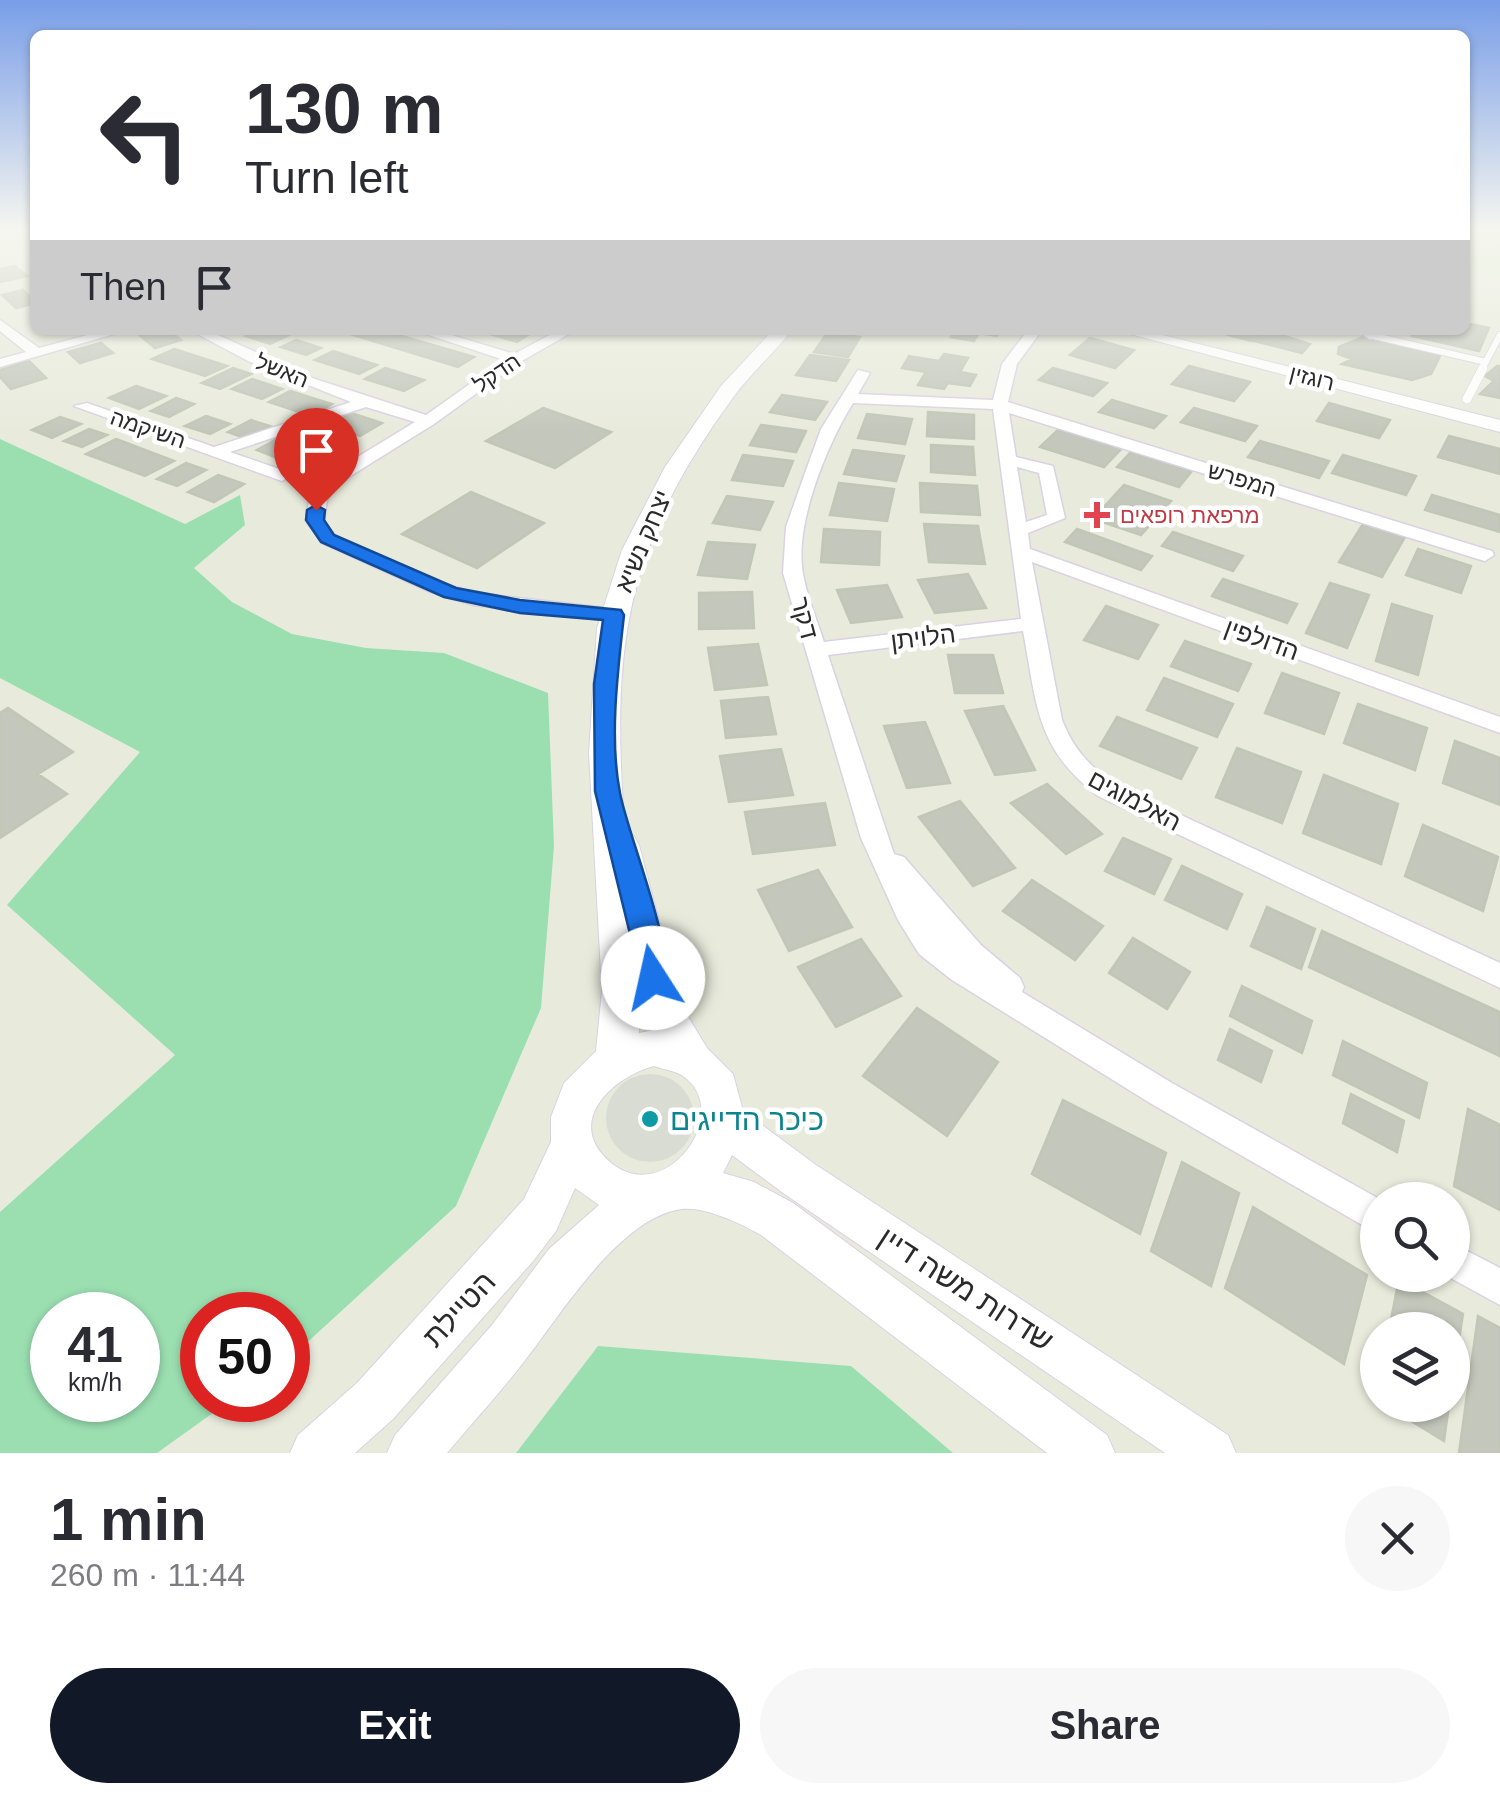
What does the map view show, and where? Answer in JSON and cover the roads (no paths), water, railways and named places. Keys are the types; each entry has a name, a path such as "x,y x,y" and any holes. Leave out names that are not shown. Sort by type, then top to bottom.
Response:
{"main road":[{"name":"יצחק נשיא","path":"615,1058 622,1028 622,986 607,791 605,684 614,615 624,576 674,471 712,409 779,335"},
{"name":"יצחק נשיא","path":"607,791 663,1010 692,1058"},
{"path":"654,1048 692,1058 716,1086 723,1103 724,1123 718,1148 710,1159 662,1192 618,1193 597,1182 582,1164 573,1144 573,1110 588,1080 615,1058 654,1048"},
{"name":"שדרות משה דיין","path":"724,1123 801,1180 1210,1453"},
{"name":"הטיילת","path":"316,1453 374,1401 518,1244 540,1214 573,1144"},
{"name":"הטיילת","path":"413,1453 508,1342 566,1265 662,1192"},
{"name":"שדרות משה דיין","path":"662,1192 738,1198 776,1219 1088,1453"}],"street":[{"path":"0,324 36,354"},
{"path":"0,364 102,335"},
{"name":"האשל","path":"205,335 241,355 362,403 428,421"},
{"path":"437,335 515,359"},
{"name":"הדקל","path":"560,335 515,359 428,421 329,482 316,510 320,531 451,593 506,605 614,615"},
{"name":"האלמוגים","path":"1031,335 1016,352 1000,384 1000,405 1032,624 1061,746 1078,769 1106,790 1500,976"},
{"name":"רוגזין","path":"1143,335 1500,426"},
{"name":"רוגזין","path":"1184,335 1500,415"},
{"name":"דקר","path":"863,373 829,429 795,527 792,573 874,838 907,912 929,946 962,971 1160,1093 1360,1207"},
{"path":"846,398 1000,405"},
{"name":"השיקמה","path":"214,452 362,403"},
{"name":"המפרש","path":"1000,405 1484,554"},
{"name":"השיקמה","path":"82,406 282,476"},
{"path":"1006,459 1047,470 1056,518 1019,530"},
{"name":"הדולפין","path":"1024,553 1500,724"},
{"name":"הלויתן","path":"814,650 1032,624"},
{"path":"1470,1270 1500,1287"}],"lane":[{"path":"1382,335 1486,362"},
{"path":"1467,400 1500,335"}],"place":[{"name":"מרפאת רופאים","path":"1097,515"},
{"name":"כיכר הדייגים","path":"650,1119"}]}
